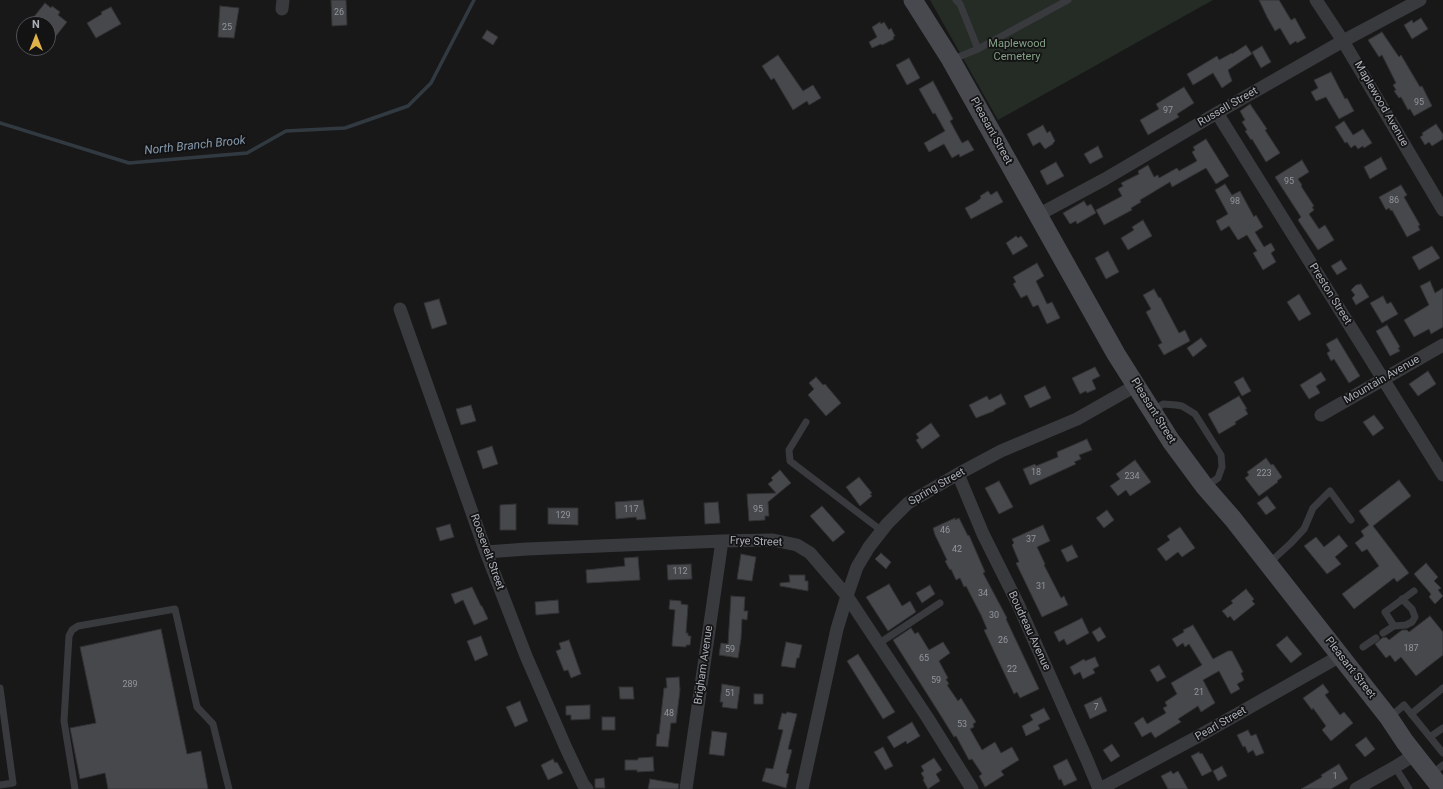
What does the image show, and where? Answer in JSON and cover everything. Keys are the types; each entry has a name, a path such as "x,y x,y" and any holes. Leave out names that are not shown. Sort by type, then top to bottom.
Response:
{"street":[{"name":"Pleasant Street","path":"913,0 951,60 1116,354 1171,441 1205,487 1216,498 1389,718 1414,755 1439,776"},
{"name":"Maplewood Avenue","path":"1316,0 1343,41 1443,210"},
{"name":"Russell Street","path":"1038,215 1105,179 1343,41 1420,0"},
{"name":"Preston Street","path":"1217,113 1443,475"},
{"name":"Roosevelt Street","path":"400,309 486,552 526,656 566,748 583,784 587,789"},
{"name":"Mountain Avenue","path":"1321,414 1443,345"},
{"name":"Spring Street","path":"802,789 837,629 847,596 857,568 869,547 882,531 908,502 1001,452 1077,419 1136,386"},
{"name":"Boudreau Avenue","path":"958,474 983,534 1018,604 1100,789"},
{"name":"Frye Street","path":"486,552 722,541 773,540 797,545 810,553 847,596 927,717 972,789"},
{"name":"Brigham Avenue","path":"686,789 722,541"},
{"name":"Pearl Street","path":"1100,789 1197,737 1340,656"},
{"path":"1356,789 1414,755"}],"lane":[{"path":"951,60 978,49 1068,0"},
{"path":"960,1 978,49"},
{"path":"1152,412 1163,404 1182,406 1195,414 1221,455 1222,461 1218,478 1205,487"},
{"path":"806,422 789,450 790,461 882,531"},
{"path":"1268,564 1304,529 1313,508 1330,491 1351,520"},
{"path":"1394,626 1385,612 1414,591"},
{"path":"1383,633 1394,626 1406,625 1412,622 1415,617 1412,609 1402,599"},
{"path":"878,644 940,603"},
{"path":"75,789 64,721 69,636 72,630 78,626 175,609 197,708 213,724 228,789"},
{"path":"1363,647 1376,638"},
{"path":"0,688 13,783 0,785"},
{"path":"1411,714 1443,688"},
{"path":"1389,718 1404,705 1443,753"},
{"path":"1430,737 1443,728"},
{"path":"1395,767 1409,789"}],"green space":[{"name":"Maplewood Cemetery","path":"930,0 1213,0 998,120"}],"building":[{"path":"331,0 346,0 347,25 332,26"},
{"path":"1259,0 1279,0 1291,20 1295,18 1306,38 1297,43 1296,41 1290,45 1280,28 1275,31"},
{"path":"45,3 51,8 52,6 60,12 58,15 67,22 56,36 56,16 35,16"},
{"path":"220,6 239,8 234,38 218,37"},
{"path":"111,7 121,24 96,38 87,23 102,14 101,12"},
{"path":"1421,18 1428,29 1412,39 1404,25 1412,20 1413,23"},
{"path":"880,22 881,24 884,22 889,30 891,28 895,36 893,37 894,39 872,48 869,42 877,37 872,27"},
{"path":"487,30 498,37 493,45 482,38"},
{"path":"1382,32 1399,57 1401,55 1420,87 1422,86 1432,106 1414,116 1410,109 1408,110 1401,97 1399,98 1394,91 1396,90 1393,85 1396,83 1382,55 1379,57 1368,40"},
{"path":"1246,45 1252,54 1228,70 1232,81 1222,88 1213,73 1193,85 1187,74 1217,56 1219,60"},
{"path":"1262,46 1271,62 1261,68 1252,52"},
{"path":"778,55 803,91 813,85 821,98 809,105 807,101 793,110 774,78 771,80 762,66"},
{"path":"909,58 920,78 907,85 896,65"},
{"path":"1331,72 1345,99 1347,98 1354,111 1339,119 1326,97 1316,101 1311,92 1318,88 1314,80"},
{"path":"933,81 953,119 950,121 962,143 968,140 974,150 960,157 959,154 952,158 944,144 929,152 924,143 945,131 935,113 933,114 919,89"},
{"path":"1184,87 1194,103 1177,114 1179,117 1148,135 1140,120 1159,109 1156,104"},
{"path":"1250,104 1267,129 1265,130 1280,153 1266,162 1252,139 1251,140 1245,131 1247,130 1242,122 1245,120 1240,111"},
{"path":"1344,121 1353,135 1363,129 1372,143 1364,148 1363,146 1358,149 1355,145 1351,148 1347,142 1345,143 1335,127"},
{"path":"1436,124 1443,134 1443,139 1432,146 1429,142 1425,145 1420,137 1423,135 1422,133"},
{"path":"1043,125 1047,133 1050,131 1055,141 1045,149 1040,142 1033,146 1027,134"},
{"path":"1206,139 1229,176 1216,184 1206,168 1172,187 1170,182 1140,200 1141,202 1131,208 1132,210 1104,225 1096,210 1122,196 1118,189 1123,186 1121,183 1139,174 1138,171 1148,165 1154,177 1158,175 1159,178 1177,168 1179,171 1197,161 1192,152 1195,150 1193,147"},
{"path":"1098,146 1103,157 1090,164 1084,154"},
{"path":"1381,157 1387,169 1370,179 1364,167"},
{"path":"1302,160 1309,172 1298,179 1314,206 1312,207 1314,210 1309,214 1319,229 1325,225 1334,240 1318,250 1298,220 1301,217 1275,177"},
{"path":"1056,162 1064,176 1047,185 1040,171"},
{"path":"1225,184 1232,195 1240,191 1254,217 1256,215 1263,227 1255,232 1264,247 1271,243 1275,250 1271,253 1276,262 1263,270 1253,253 1257,251 1247,235 1238,240 1229,226 1221,231 1216,221 1228,214 1215,190"},
{"path":"1401,185 1407,195 1404,197 1420,225 1418,226 1420,230 1407,237 1392,210 1391,211 1389,208 1386,210 1379,197"},
{"path":"988,191 991,195 997,191 1003,202 971,219 965,208 976,202 981,198 980,196"},
{"path":"1084,201 1087,206 1091,204 1096,213 1077,224 1076,221 1070,224 1063,213"},
{"path":"1143,220 1152,236 1128,250 1121,238 1134,230 1132,227"},
{"path":"1016,236 1018,238 1021,236 1028,246 1013,255 1006,243"},
{"path":"1432,246 1440,258 1419,270 1412,257"},
{"path":"1108,251 1119,272 1106,279 1095,258"},
{"path":"1341,260 1347,269 1337,275 1331,266"},
{"path":"1037,263 1044,276 1036,281 1047,304 1052,302 1060,318 1047,324 1038,305 1033,307 1027,295 1021,298 1013,284 1016,282 1013,277"},
{"path":"1430,281 1435,293 1443,288 1443,327 1431,334 1429,329 1414,337 1404,320 1429,305 1420,286"},
{"path":"1361,284 1369,297 1356,305 1352,298 1355,295 1351,290 1356,285"},
{"path":"1154,289 1159,298 1160,297 1179,333 1185,330 1190,341 1164,355 1158,345 1162,343 1146,312 1151,309 1143,295"},
{"path":"1299,294 1311,314 1299,321 1287,302"},
{"path":"1383,296 1387,304 1391,302 1398,314 1382,323 1370,303"},
{"path":"439,299 447,324 432,329 424,303"},
{"path":"1387,325 1400,347 1398,348 1400,351 1390,356 1376,331"},
{"path":"1201,338 1207,346 1193,357 1187,348"},
{"path":"1337,338 1360,376 1349,383 1334,359 1331,361 1327,353 1330,351 1326,344"},
{"path":"1095,367 1100,376 1092,380 1096,389 1080,394 1072,378"},
{"path":"1428,371 1436,384 1418,396 1409,384"},
{"path":"1321,372 1326,380 1316,386 1320,393 1309,399 1300,385"},
{"path":"816,377 823,385 825,384 841,403 826,416 808,395 814,389 809,383"},
{"path":"1243,377 1251,391 1242,396 1234,382"},
{"path":"1045,386 1051,398 1030,408 1024,396"},
{"path":"1001,394 1006,404 994,411 976,418 969,405 987,396 989,400"},
{"path":"1239,396 1247,409 1245,409 1248,414 1235,422 1236,424 1219,434 1208,414"},
{"path":"471,405 476,421 461,425 456,409"},
{"path":"1374,415 1384,428 1373,436 1363,422"},
{"path":"931,423 940,436 922,449 916,440 919,438 916,434"},
{"path":"1087,439 1092,450 1079,455 1081,459 1074,462 1076,464 1030,485 1023,469 1035,464 1036,466 1058,457 1057,452"},
{"path":"492,446 498,464 483,469 477,451"},
{"path":"1266,458 1271,465 1273,464 1282,477 1277,481 1278,482 1259,496 1245,478 1249,475 1247,472"},
{"path":"1135,460 1151,482 1130,496 1126,490 1118,496 1110,486 1120,479 1116,474"},
{"path":"780,470 791,483 768,502 769,516 765,516 765,520 749,521 747,494 776,493 768,484 773,480 771,478"},
{"path":"859,477 872,493 870,494 872,496 860,506 846,487"},
{"path":"1399,480 1411,496 1373,526 1409,573 1397,582 1394,578 1354,609 1342,594 1379,566 1367,549 1362,552 1355,543 1364,536 1361,531 1369,525 1359,511"},
{"path":"999,481 1013,507 999,514 985,488"},
{"path":"1267,496 1276,508 1266,515 1257,503"},
{"path":"643,500 646,519 637,520 636,517 616,519 615,502"},
{"path":"718,502 720,523 705,524 704,503"},
{"path":"516,504 516,530 500,530 500,505"},
{"path":"822,506 845,532 833,542 810,516"},
{"path":"548,508 578,508 578,525 548,524"},
{"path":"1107,510 1114,520 1104,528 1096,518"},
{"path":"955,518 955,520 959,518 968,536 969,535 985,572 983,573 1007,618 1006,619 1039,689 1020,698 1017,692 1014,694 984,630 987,629 981,615 966,586 964,587 960,578 956,580 945,561 947,560 935,535 933,528"},
{"path":"450,524 454,537 440,541 436,528"},
{"path":"1043,525 1050,541 1037,547 1045,564 1044,565 1061,598 1064,596 1068,605 1042,617 1016,563 1019,562 1012,545 1014,543 1012,539"},
{"path":"1180,527 1195,548 1182,557 1178,552 1166,561 1157,549 1170,540 1167,536"},
{"path":"1339,535 1348,546 1335,557 1341,564 1327,574 1304,546 1316,537 1324,547"},
{"path":"1072,545 1078,557 1067,562 1061,550"},
{"path":"881,553 891,562 886,569 875,559"},
{"path":"741,554 756,557 752,581 737,579"},
{"path":"638,557 640,580 587,583 586,570 625,566 624,558"},
{"path":"1426,563 1438,577 1434,581 1441,588 1438,590 1443,596 1435,604 1429,597 1431,594 1414,574"},
{"path":"691,564 692,579 668,580 667,565"},
{"path":"789,575 805,575 805,581 808,581 808,591 780,586 780,583 790,582"},
{"path":"889,584 902,606 910,601 916,612 888,631 866,597"},
{"path":"930,585 935,594 922,603 916,593"},
{"path":"472,587 488,619 474,625 463,600 455,604 451,594"},
{"path":"1246,589 1254,599 1252,601 1255,604 1234,621 1230,616 1228,618 1222,611 1233,603 1231,601"},
{"path":"731,596 745,597 744,611 748,611 747,620 742,619 738,658 719,655 721,643 728,644"},
{"path":"558,600 559,613 536,615 535,602"},
{"path":"670,600 681,601 681,604 688,605 686,633 688,633 688,636 691,636 690,645 686,645 686,647 672,646 675,610 669,609"},
{"path":"1430,616 1443,632 1443,655 1416,676 1401,657 1395,662 1390,655 1386,658 1375,644 1382,638 1386,637 1389,640 1402,630 1407,630 1409,632"},
{"path":"1082,618 1089,633 1067,645 1064,639 1059,642 1054,632"},
{"path":"1193,625 1213,659 1228,651 1232,651 1243,672 1241,673 1244,680 1237,684 1240,689 1231,694 1219,671 1203,680 1215,703 1201,712 1198,706 1178,719 1181,722 1155,738 1151,732 1142,737 1134,723 1143,717 1147,724 1166,713 1163,708 1167,706 1165,702 1177,694 1171,683 1202,665 1189,644 1185,647 1183,643 1177,647 1172,639 1184,632 1183,630"},
{"path":"1100,627 1106,637 1098,642 1092,632"},
{"path":"911,628 915,634 918,632 929,650 943,642 950,653 939,661 948,678 946,679 949,684 947,685 958,701 961,698 976,722 973,724 974,727 970,729 982,750 995,742 1001,753 1012,747 1019,760 1001,771 1004,775 985,787 979,776 982,774 972,759 969,760 956,736 954,737 893,640"},
{"path":"161,629 187,754 201,751 208,789 108,789 105,773 80,779 70,728 96,723 80,647"},
{"path":"481,636 488,655 475,661 467,641"},
{"path":"1287,636 1302,654 1291,663 1276,645"},
{"path":"569,640 581,674 571,678 568,670 564,671 556,651 561,649 559,643"},
{"path":"786,642 802,645 795,668 781,666"},
{"path":"858,654 895,712 883,719 847,661"},
{"path":"1095,657 1099,666 1093,669 1095,673 1083,679 1080,672 1074,675 1070,667 1084,659 1085,661"},
{"path":"1159,665 1166,677 1157,682 1150,670"},
{"path":"679,677 680,690 676,723 671,723 668,747 656,746 657,734 659,734 664,688 667,688 666,678"},
{"path":"722,684 740,687 737,709 722,707 723,702 720,702"},
{"path":"1323,684 1329,692 1325,695 1340,715 1344,712 1353,723 1331,741 1322,730 1326,726 1313,708 1312,710 1303,698"},
{"path":"619,687 633,687 634,699 620,699"},
{"path":"754,694 763,694 763,704 754,704"},
{"path":"1101,697 1107,711 1090,719 1084,705"},
{"path":"520,701 528,721 515,727 506,707"},
{"path":"590,705 590,719 571,720 571,715 566,715 566,706"},
{"path":"1044,708 1050,719 1038,725 1040,729 1026,736 1022,726 1033,720 1030,715"},
{"path":"787,712 797,714 788,749 792,750 786,773 789,774 786,788 762,781 766,768 773,769 783,730 778,729 782,713 786,714"},
{"path":"602,717 615,717 615,730 602,730"},
{"path":"912,722 920,736 907,744 906,741 894,748 887,737"},
{"path":"1248,730 1251,736 1256,734 1264,753 1256,756 1253,750 1248,753 1245,746 1243,747 1237,735"},
{"path":"712,731 727,733 724,756 709,754"},
{"path":"1366,737 1375,749 1365,757 1355,745"},
{"path":"1112,744 1120,756 1111,762 1103,750"},
{"path":"883,747 893,766 885,770 874,752"},
{"path":"1199,752 1200,754 1202,753 1212,771 1202,776 1191,756"},
{"path":"653,757 654,771 637,772 637,770 625,770 625,760 638,760 638,758"},
{"path":"934,758 942,770 936,774 940,781 928,789 923,780 924,778 921,773 924,771 921,766"},
{"path":"553,759 555,763 557,762 563,773 548,780 541,765"},
{"path":"1067,759 1077,780 1064,786 1061,779 1059,780 1053,766"},
{"path":"1339,764 1348,779 1331,789 1301,789 1322,777 1321,775"},
{"path":"1222,766 1227,776 1218,781 1213,771"},
{"path":"1171,771 1173,774 1178,771 1188,789 1168,789 1161,776"},
{"path":"604,778 605,788 595,788 595,779"},
{"path":"650,779 679,784 678,789 648,789"}],"waterway":[{"name":"North Branch Brook","path":"0,123 129,163 247,153 286,131 345,128 408,106 431,83 474,0"}]}
